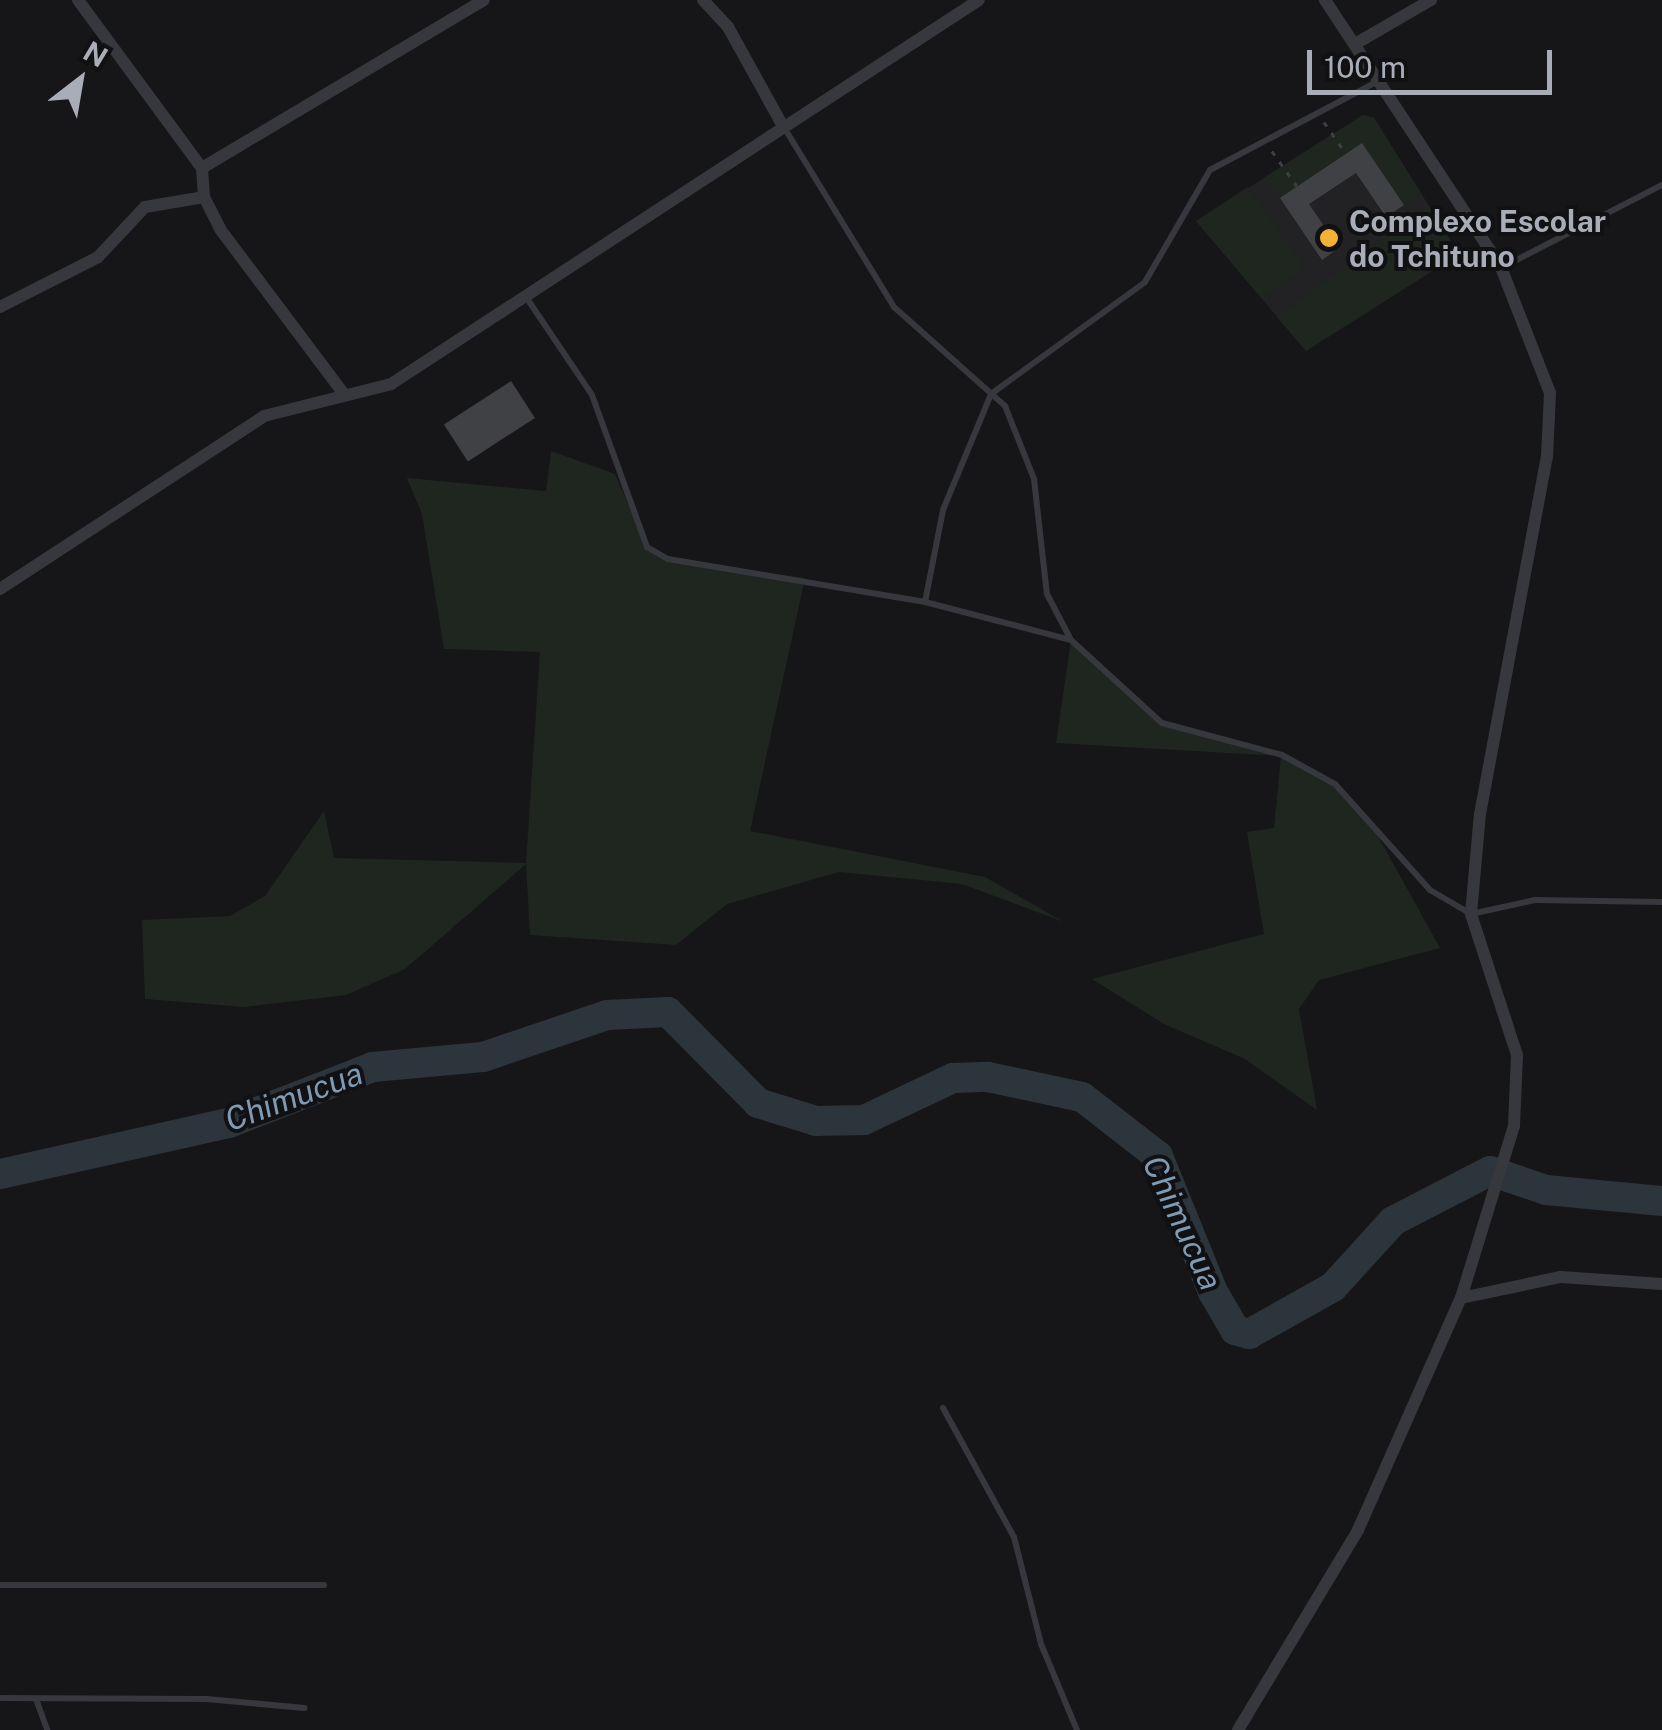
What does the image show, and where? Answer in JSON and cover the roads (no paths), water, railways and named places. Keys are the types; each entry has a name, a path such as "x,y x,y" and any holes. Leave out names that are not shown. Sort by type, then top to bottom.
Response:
{"street":[{"path":"78,0 202,168 204,197 343,393"},
{"path":"202,168 484,0"},
{"path":"703,0 728,27 784,128"},
{"path":"0,589 264,416 343,393 367,395 391,384 978,0"},
{"path":"1238,1730 1358,1530 1461,1298 1514,1126 1517,1055 1471,914 1480,814 1547,458 1550,393 1502,267 1376,82 1326,0"},
{"path":"1355,44 1431,0"},
{"path":"0,307 98,256 145,207 204,197"},
{"path":"1461,1298 1560,1277 1662,1284"}],"lane":[{"path":"924,602 943,510 991,394 1145,282 1210,170 1376,82"},
{"path":"784,128 894,307 991,394 1025,446 1047,594 1071,640 1162,723 1282,756 1334,784 1430,890 1471,914 1535,900 1662,902"},
{"path":"1502,267 1662,186"},
{"path":"526,297 592,396 647,547 668,559 924,602 1071,640"},
{"path":"944,1408 1014,1538 1040,1644 1077,1730"},
{"path":"0,1585 324,1585"},
{"path":"0,1698 305,1708"},
{"path":"36,1699 47,1730"}],"waterway":[{"name":"Chimucua","path":"0,1174 229,1123 373,1067 483,1057 607,1015 668,1012 758,1103 816,1121 864,1120 953,1078 988,1077 1082,1097 1158,1156 1213,1292 1235,1330 1249,1334 1333,1287 1393,1221 1490,1171 1546,1190 1662,1201"}],"place":[{"name":"Complexo Escolar do Tchituno","path":"1329,238"}]}
